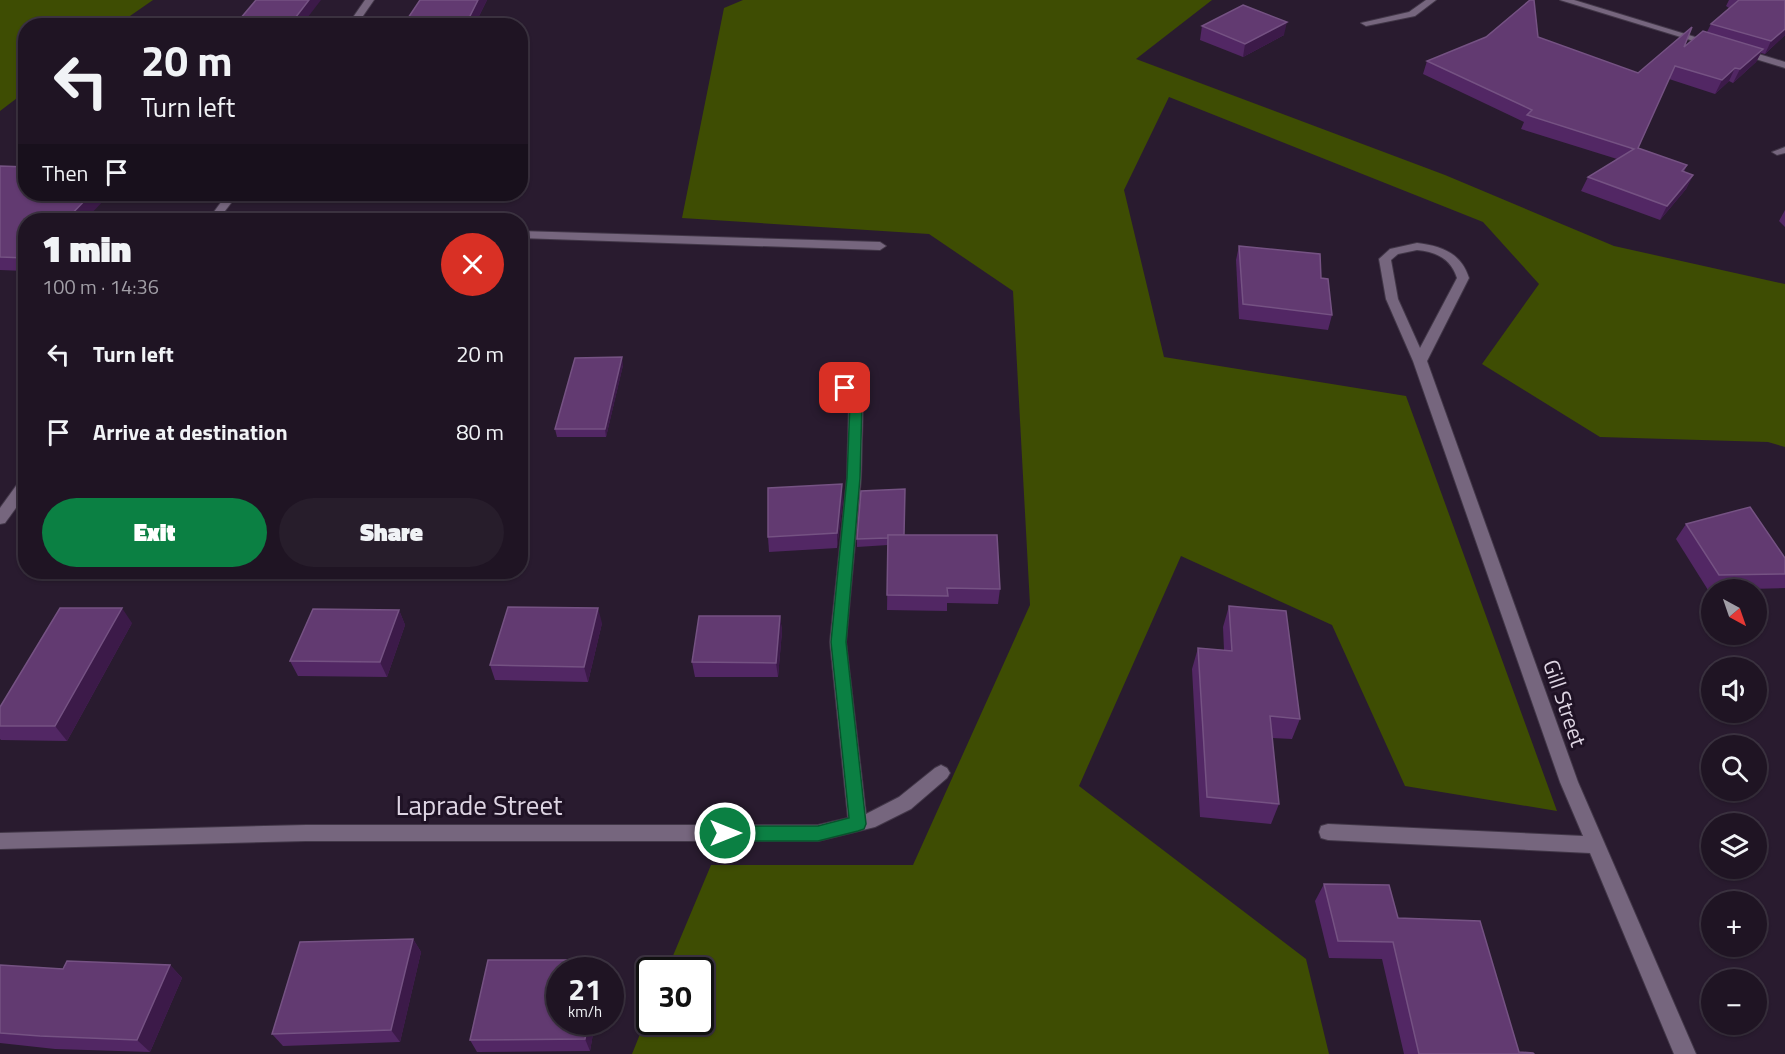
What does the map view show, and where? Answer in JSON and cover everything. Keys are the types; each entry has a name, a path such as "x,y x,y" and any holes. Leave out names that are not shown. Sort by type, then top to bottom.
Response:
{"street":[{"path":"357,18 370,0"},
{"path":"1366,23 1412,14 1432,0"},
{"path":"1564,0 1719,45"},
{"path":"1730,49 1785,65"},
{"path":"528,234 880,246"},
{"name":"Gill Street","path":"1420,360 1463,278 1462,270 1457,261 1440,252 1422,247 1404,247 1391,252 1386,259 1392,299 1420,360 1569,782 1685,1054"},
{"path":"845,388 856,402 854,478 838,642 858,824"},
{"path":"0,519 18,494"},
{"name":"Laprade Street","path":"0,841 306,833 818,833 869,821 905,803 941,773"},
{"path":"1328,832 1596,845"}],"green space":[{"path":"0,0 153,0 127,18 18,18 18,97 0,111"},
{"path":"743,0 1212,0 1136,59 1445,175 1614,246 1785,284 1785,447 1768,442 1600,437 1482,364 1539,284 1483,222 1169,97 1124,190 1164,357 1406,396 1557,811 1405,786 1332,625 1181,556 1079,786 1306,959 1329,1054 632,1054 640,1035 714,1035 714,957 672,957 711,865 913,865 1030,605 1013,291 929,234 682,218 724,8"}],"building":[{"path":"256,0 309,0 295,18 241,18"},
{"path":"420,0 478,0 469,18 408,18"},
{"path":"1530,0 1534,0 1538,37 1638,73 1692,27 1684,47 1703,31 1763,49 1740,69 1735,68 1722,80 1675,66 1638,148 1687,165 1682,171 1693,175 1667,206 1588,177 1634,149 1527,115 1532,110 1427,61 1486,37"},
{"path":"1739,0 1785,0 1785,29 1771,41 1711,24"},
{"path":"1243,5 1287,22 1245,44 1202,26"},
{"path":"0,166 18,167 18,201 84,201 73,213 18,213 18,258 0,257"},
{"path":"1239,246 1320,254 1321,278 1328,279 1332,315 1243,304"},
{"path":"622,357 605,429 555,429 575,358"},
{"path":"842,484 837,533 768,537 768,488"},
{"path":"905,489 904,535 857,539 861,491"},
{"path":"1750,507 1785,558 1785,574 1719,575 1686,524"},
{"path":"888,535 997,535 1000,589 947,588 948,596 887,595"},
{"path":"1229,606 1286,611 1300,719 1270,716 1279,804 1207,797 1198,648 1232,651"},
{"path":"508,607 598,608 584,667 490,665"},
{"path":"60,608 122,608 55,726 0,726 0,707"},
{"path":"313,609 399,610 380,662 290,661"},
{"path":"699,616 780,616 776,663 692,662"},
{"path":"1324,884 1389,885 1398,918 1480,921 1519,1052 1534,1054 1419,1054 1393,942 1338,941"},
{"path":"413,939 391,1030 272,1034 300,942"},
{"path":"488,960 546,960 546,1035 586,1035 585,1039 470,1040"},
{"path":"67,961 170,965 137,1040 0,1033 0,965 63,969"}],"route":[{"path":"725,833 818,833 858,824 838,642 854,478 856,402 845,388"}]}
